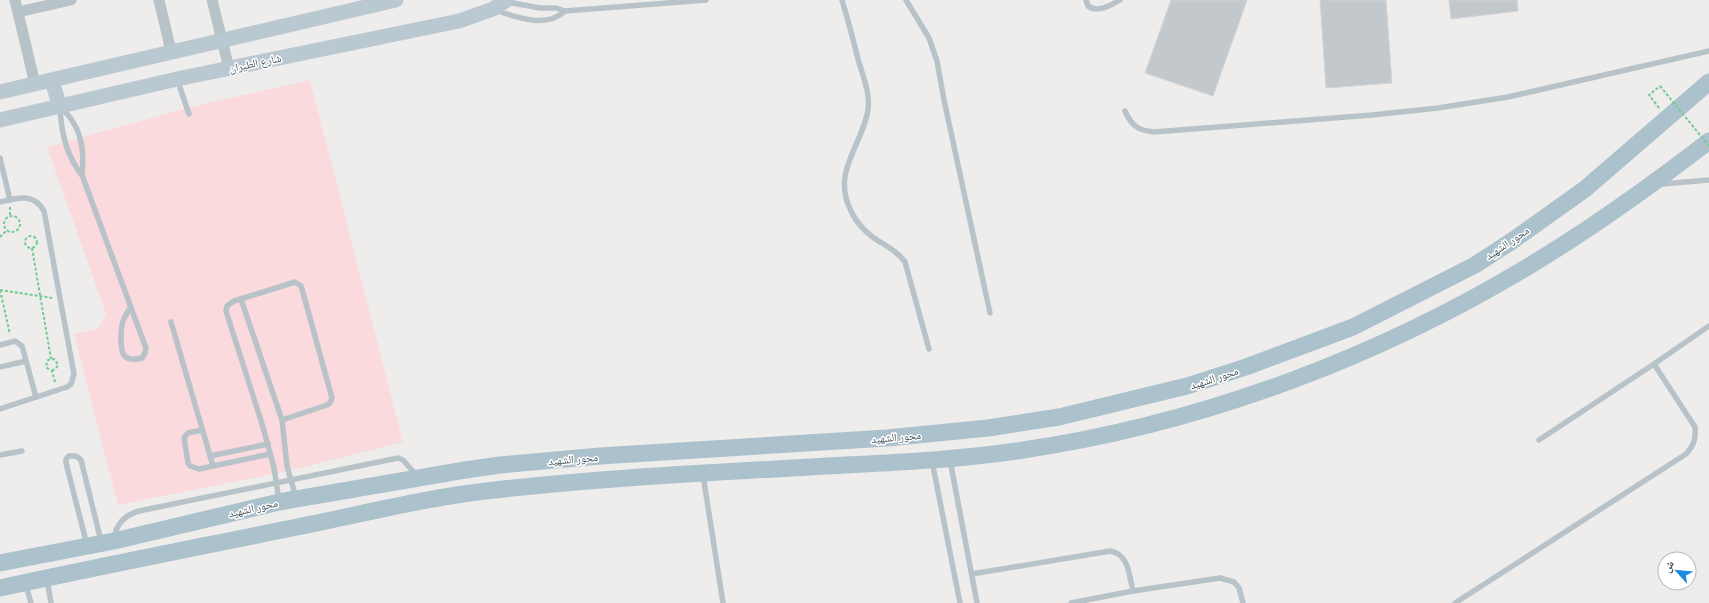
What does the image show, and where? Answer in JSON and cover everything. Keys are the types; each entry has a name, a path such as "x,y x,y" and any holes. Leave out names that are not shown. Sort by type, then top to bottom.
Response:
{"main road":[{"path":"0,92 52,81 373,2 396,0"},
{"name":"شارع الطيران","path":"0,120 177,79 459,21 502,3"},
{"path":"52,81 60,107"},
{"name":"محور الشهيد","path":"0,563 101,543 288,500 500,465 670,451 887,438 988,428 1059,417 1187,386 1246,367 1354,326 1475,265 1512,241 1584,189 1709,82"},
{"path":"0,588 466,493 510,488 703,473 932,461 1020,451 1094,437 1169,420 1280,385 1338,362 1447,311 1545,257 1653,184 1709,141"}],"street":[{"path":"15,0 35,84"},
{"path":"18,12 71,0"},
{"path":"159,0 172,51"},
{"path":"212,0 229,68"}],"lane":[{"path":"502,3 540,8 556,8 565,11 706,0"},
{"path":"842,0 867,90 869,106 865,122 846,168 844,178 845,197 851,212 872,237 897,252 905,262 929,349"},
{"path":"906,0 929,38 937,61 990,313"},
{"path":"1086,0 1088,6 1094,10 1101,9 1120,0"},
{"path":"502,3 520,18 536,20 557,17 565,11"},
{"path":"1125,110 1131,123 1142,130 1154,132 1372,115 1438,108 1508,97 1709,51"},
{"path":"177,79 188,114"},
{"path":"60,107 62,129 67,150 82,175 131,307 146,348 142,358 134,360 128,359 124,356 121,350 121,328 123,320 131,307"},
{"path":"60,107 71,118 78,132 83,157 82,175"},
{"path":"0,158 10,200"},
{"path":"1653,184 1709,180"},
{"path":"0,202 29,198 38,202 44,211 74,369 73,379 67,387 0,409"},
{"path":"282,420 327,405 332,398 302,290 298,284 291,282 230,303 226,311 226,315 268,444 276,483 288,500"},
{"path":"241,299 282,420 284,445 291,480 288,500"},
{"path":"170,322 213,466"},
{"path":"1539,440 1709,326"},
{"path":"0,344 18,342 22,346 36,397"},
{"path":"0,367 26,361"},
{"path":"1455,603 1686,454 1693,446 1696,437 1694,427 1654,364"},
{"path":"202,430 188,433 184,438 188,463 190,466 199,469 270,454"},
{"path":"210,456 268,444"},
{"path":"0,455 22,451"},
{"path":"78,456 81,460 101,543 66,461 67,458 78,456"},
{"path":"101,543 126,517 132,513 276,483 398,458 404,460 418,478"},
{"path":"950,459 977,603"},
{"path":"932,461 960,603"},
{"path":"703,473 723,603"},
{"path":"972,574 1110,551 1116,552 1122,556 1127,564 1133,591"},
{"path":"47,578 51,603"},
{"path":"1071,603 1133,591 1220,578 1234,582 1240,588 1243,603"},
{"path":"25,582 31,603"}],"path":[{"path":"1649,95 1660,86 1709,146"},
{"path":"14,216 20,224 17,230 11,232 7,230 4,224 7,218 14,216"},
{"path":"0,237 7,230"},
{"path":"30,236 33,236 37,240 35,246 32,248 29,248 25,243 25,240 30,236"},
{"path":"32,248 51,359"},
{"path":"12,342 0,290 61,299"},
{"path":"51,359 54,359 58,364 52,371 46,366 48,360 51,359"}],"shaded area":[{"path":"310,80 403,442 279,473 118,505 74,334 98,329 106,314 47,147 187,108"}],"building":[{"path":"1171,0 1247,0 1213,96 1145,73"},
{"path":"1320,0 1386,0 1392,83 1326,88"},
{"path":"1449,0 1517,0 1518,11 1451,19"}]}
